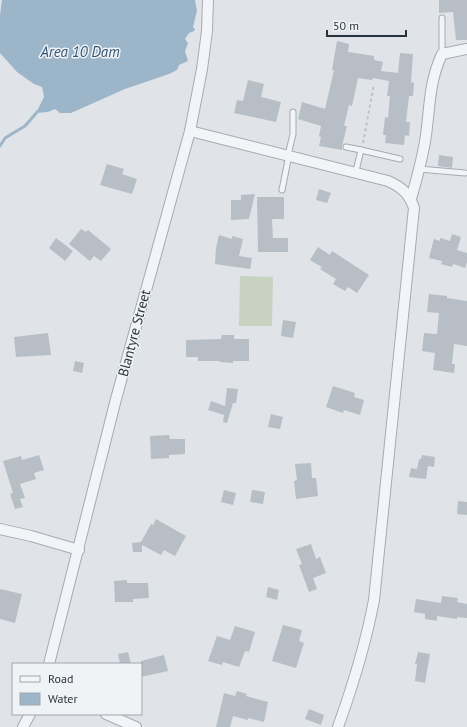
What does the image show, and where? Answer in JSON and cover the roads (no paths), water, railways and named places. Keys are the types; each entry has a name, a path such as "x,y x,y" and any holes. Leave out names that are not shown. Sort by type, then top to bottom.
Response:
{"street":[{"name":"Blantyre Street","path":"49,663 116,399 190,131 202,69 207,31 208,0"},
{"path":"411,199 426,135 430,94 435,68 442,54 467,49"},
{"path":"190,131 388,181 405,191 411,199 414,208 374,600 354,683 338,727"},
{"path":"0,529 79,550"},
{"path":"23,727 29,715"},
{"path":"108,715 136,727"}],"lane":[{"path":"442,18 442,54"},
{"path":"282,190 292,134 293,112"},
{"path":"346,147 400,160"},
{"path":"356,172 361,150"},
{"path":"419,169 465,174"}],"water":[{"name":"Area 10 Dam","path":"2,0 195,0 197,11 193,27 195,29 189,33 185,39 188,43 185,51 188,61 179,65 177,70 169,74 125,89 71,113 60,113 55,109 48,112 36,113 44,97 42,87 34,84 17,72 0,53 0,15"}],"waterway":[{"path":"0,146 5,138 25,126 38,111"}]}
